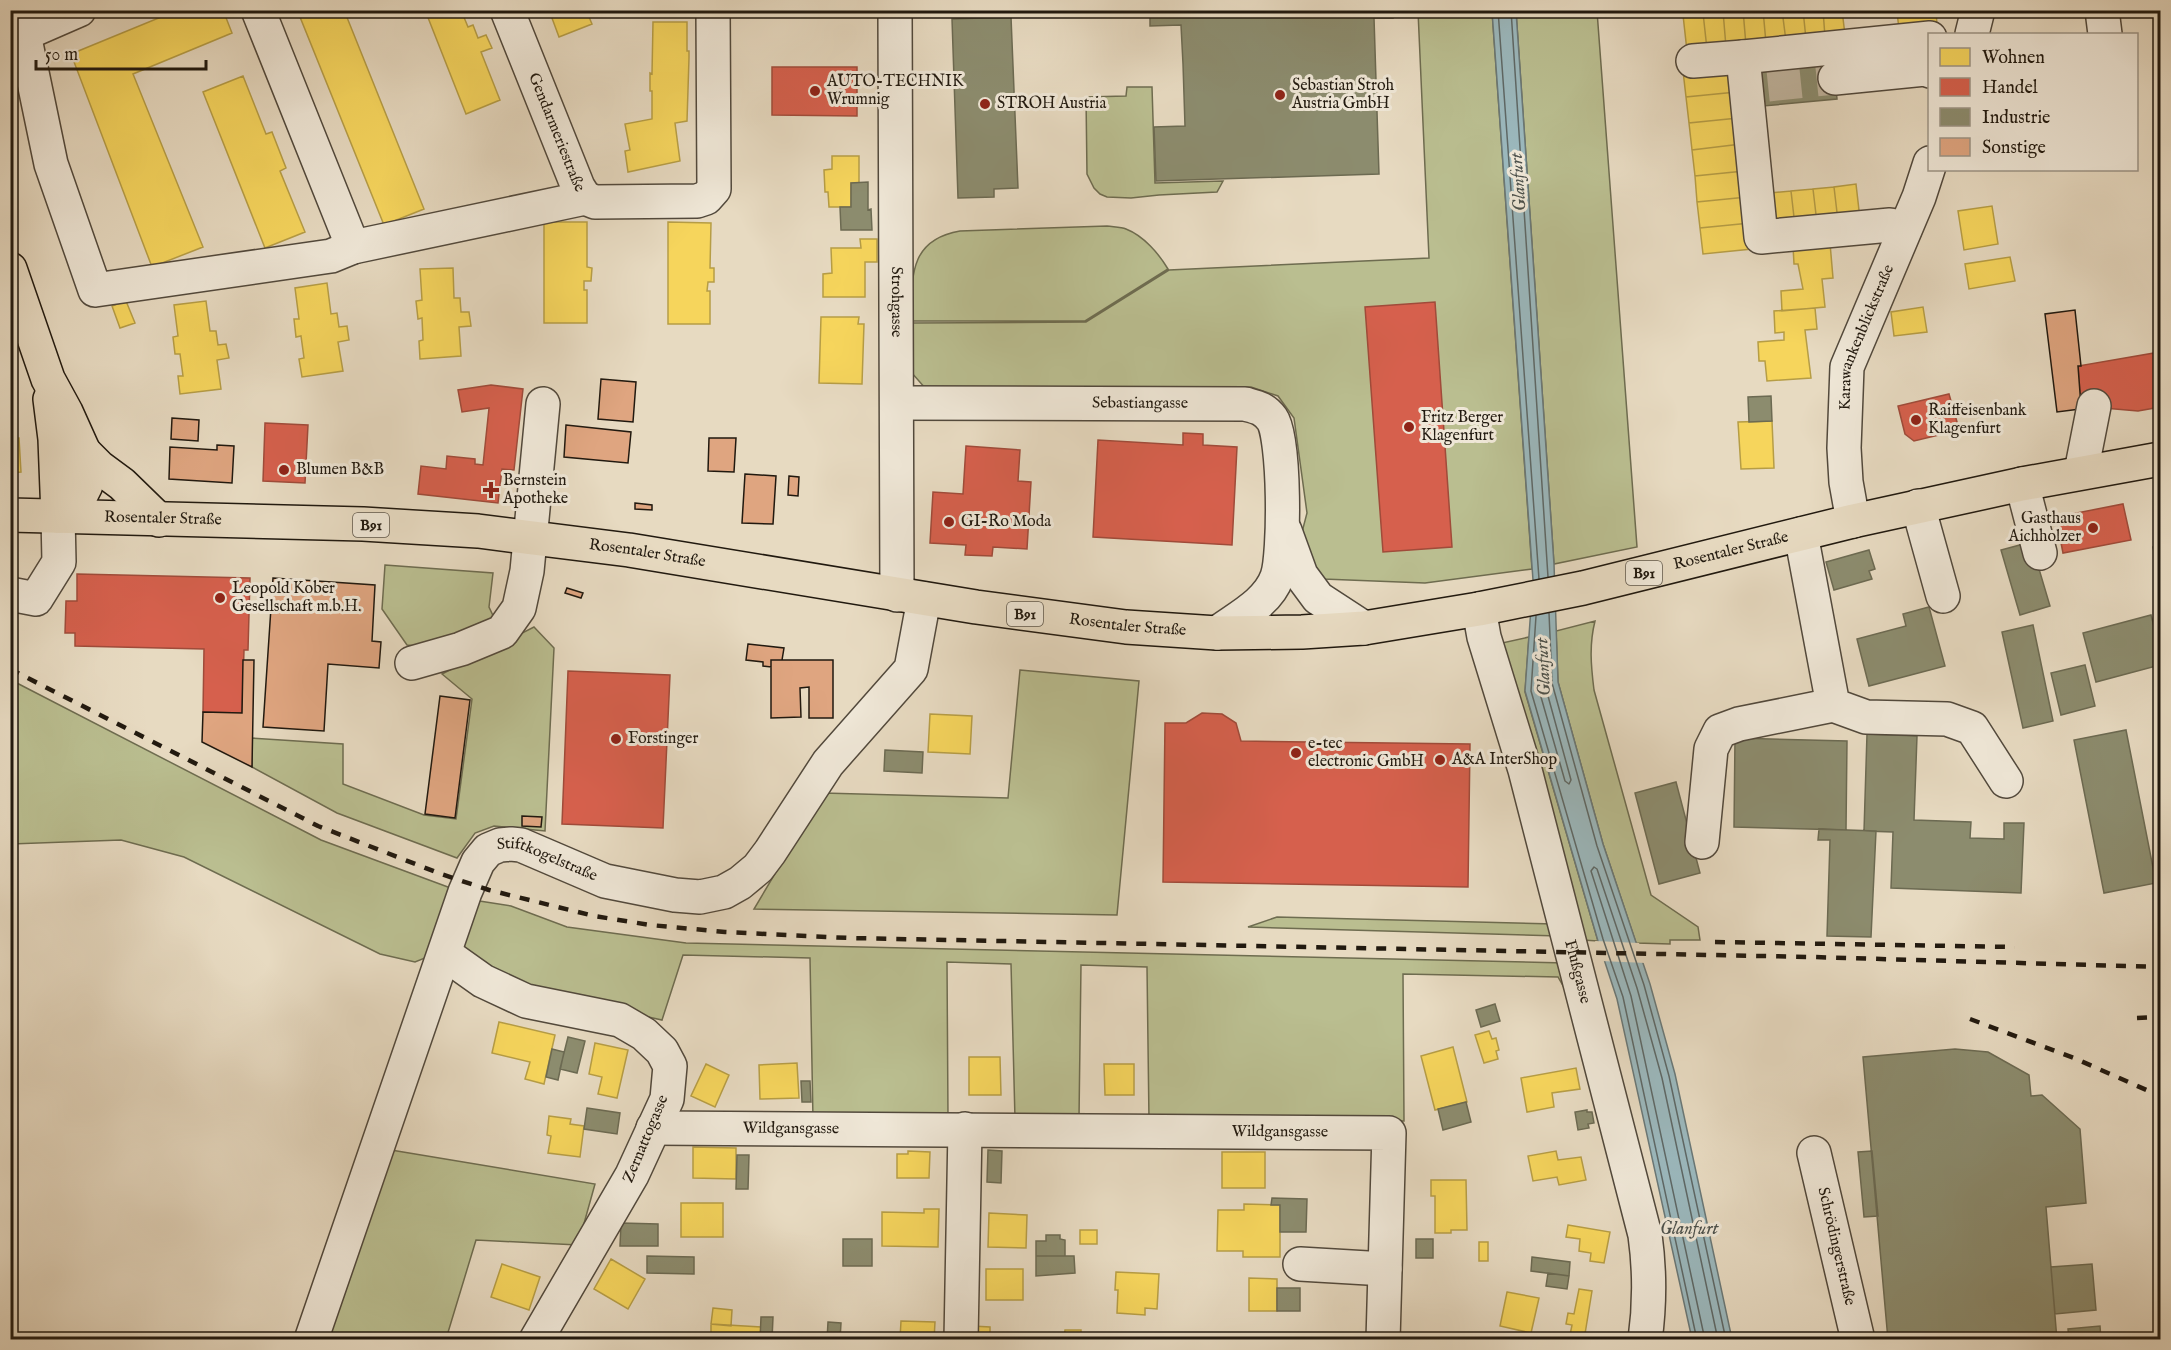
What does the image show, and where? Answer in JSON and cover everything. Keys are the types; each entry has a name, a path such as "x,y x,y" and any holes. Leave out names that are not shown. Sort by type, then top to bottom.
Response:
{"main road":[{"path":"10,269 48,379 84,452 86,485 77,503 58,516"},
{"path":"48,379 55,439 58,516"},
{"path":"84,452 99,467 122,484 159,520"},
{"name":"Rosentaler Straße","path":"10,515 363,524 478,531 629,550 910,597 1126,627 1217,633 1302,632 1364,628 1489,607 1583,588 1918,506 2081,472 2160,459"}],"street":[{"path":"79,10 24,34 51,164 95,290 331,256 353,247 585,198"},
{"path":"258,10 353,247"},
{"name":"Gendarmeriestraße","path":"507,10 578,187 585,198 595,202 697,201 706,198 714,189 713,10"},
{"name":"Strohgasse","path":"894,10 897,403 910,597"},
{"path":"2102,10 2105,33"},
{"path":"1693,60 1928,38"},
{"path":"1743,57 1761,237 1890,225 1905,229"},
{"path":"1835,78 1928,70"},
{"name":"Karawankenblickstraße","path":"1853,521 1846,482 1844,448 1847,366 1919,196 1928,166"},
{"name":"Sebastiangasse","path":"897,403 1245,404 1263,409 1273,421 1278,440 1282,524 1277,577 1265,597 1217,633"},
{"path":"412,663 461,649 502,632 519,608 526,572 543,404"},
{"path":"2081,472 2094,406"},
{"path":"2022,484 2040,553"},
{"path":"1918,506 1943,596"},
{"path":"10,594 36,599 60,562 58,516"},
{"name":"Sebastiangasse","path":"1282,524 1301,575 1318,598 1364,628"},
{"path":"1801,534 1833,705"},
{"name":"Stiftkogelstraße","path":"311,1340 460,906 478,862 488,850 500,845 521,844 605,881 675,895 700,897 724,892 740,883 764,860 828,763 911,669 910,597"},
{"name":"Flußgasse","path":"1489,607 1484,637 1525,770 1645,1235 1649,1263 1649,1305 1645,1340"},
{"path":"1702,842 1711,749 1720,730 1833,705 1866,717 1947,719 1972,728 2006,781"},
{"name":"Zernattogasse","path":"445,954 483,981 526,1001 620,1020 644,1034 662,1051 670,1066 667,1099 632,1175 536,1340"},
{"name":"Wildgansgasse","path":"653,1128 1389,1133 1383,1340"},
{"path":"961,1340 965,1129"},
{"name":"Schrödingerstraße","path":"1814,1154 1858,1340"},
{"path":"1300,1264 1384,1269"}],"green space":[{"path":"1418,11 1492,11 1532,569 1425,583 1323,579 1307,567 1301,536 1307,513 1294,418 1278,396 1251,387 926,389 911,372 910,323 1086,322 1169,270 1429,258"},
{"path":"1516,11 1597,11 1637,547 1554,564"},
{"path":"1127,87 1152,87 1155,183 1223,181 1217,192 1131,198 1107,197 1094,188 1087,174 1086,97 1126,96"},
{"path":"1107,226 1124,228 1139,236 1156,252 1168,269 1085,321 911,321 913,276 916,263 931,243 943,236 960,231"},
{"path":"385,565 493,573 489,607 497,624 432,648 407,645 382,609"},
{"path":"1595,621 1591,656 1594,690 1651,895 1698,927 1700,940 1670,940 1670,944 1636,943 1603,844 1558,682 1556,631"},
{"path":"534,627 554,648 545,831 494,826 475,833 457,858 337,813 252,767 252,738 343,744 343,784 424,815 456,819 472,699 442,674"},
{"path":"1529,637 1525,692 1598,941 1582,940 1502,643"},
{"path":"1020,670 1139,681 1117,915 754,909 823,793 1008,798"},
{"path":"11,680 321,840 456,890 435,954 415,962 380,954 184,857 121,840 11,844"},
{"path":"473,900 511,906 567,927 686,943 1565,963 1575,1007 1558,977 1403,974 1404,1121 1149,1120 1147,967 1081,965 1079,1118 1015,1119 1011,964 947,962 948,1118 813,1119 810,958 683,955 662,1020 518,988 469,959 462,943"},
{"path":"1277,917 1554,924 1558,936 1248,927"},
{"path":"391,1150 595,1184 578,1245 476,1240 446,1339 323,1340"}],"water":[{"name":"Glanfurt","path":"1492,11 1516,11 1554,564 1558,682 1603,844 1650,984 1675,1074 1732,1339 1692,1339 1617,999 1525,691 1533,580"}],"pier":[{"path":"1595,941 1639,943 1646,963 1601,961"}],"building: Wohnen":[{"path":"178,10 223,10 232,33 133,74 203,247 152,267 71,54"},
{"path":"302,10 344,10 424,209 384,225 298,12"},
{"path":"425,10 461,10 468,27 473,25 478,38 486,35 492,48 481,52 500,100 466,114"},
{"path":"549,10 586,10 592,24 559,37"},
{"path":"1743,10 1763,10 1766,43 1746,45"},
{"path":"1743,10 1746,45 1726,47 1723,11"},
{"path":"1763,10 1782,10 1786,41 1766,43"},
{"path":"1782,10 1803,10 1806,39 1786,41"},
{"path":"1803,10 1823,10 1825,37 1806,39"},
{"path":"1823,10 1842,10 1845,35 1825,37"},
{"path":"1936,10 1937,25 1899,29 1897,12"},
{"path":"2064,10 2085,10 2086,15 2065,17"},
{"path":"1723,11 1726,47 1707,49 1703,13"},
{"path":"1703,13 1707,49 1687,51 1683,15"},
{"path":"653,22 687,22 689,58 687,121 675,123 680,161 628,172 625,151 630,150 625,124 652,119 650,73 652,74"},
{"path":"1733,66 1736,92 1686,97 1683,71"},
{"path":"243,76 266,134 272,132 286,168 280,171 305,232 265,248 203,92"},
{"path":"1736,92 1738,118 1689,123 1686,97"},
{"path":"1738,118 1741,144 1692,150 1689,123"},
{"path":"1741,144 1744,171 1695,176 1692,150"},
{"path":"832,156 859,156 859,183 851,183 851,207 829,207 828,192 825,192 824,170 832,169"},
{"path":"1744,171 1747,197 1697,202 1695,176"},
{"path":"1856,184 1860,219 1838,221 1834,187"},
{"path":"1834,187 1838,221 1817,223 1813,189"},
{"path":"1813,189 1817,223 1795,226 1791,191"},
{"path":"1791,191 1795,226 1774,228 1770,193"},
{"path":"1747,197 1750,223 1700,228 1697,202"},
{"path":"1992,206 1998,244 1964,250 1958,211"},
{"path":"544,222 587,222 587,267 592,268 591,281 584,281 584,290 587,290 587,323 544,323"},
{"path":"668,222 711,223 710,268 714,268 714,282 708,282 707,291 710,291 710,324 668,324"},
{"path":"1750,223 1752,249 1703,254 1700,228"},
{"path":"860,239 877,239 877,262 865,262 865,297 823,297 823,274 832,273 831,248 861,248"},
{"path":"1830,243 1833,278 1822,279 1825,307 1782,311 1781,291 1803,289 1798,264 1794,264 1793,246"},
{"path":"2010,257 2015,281 1969,289 1965,264"},
{"path":"453,268 454,298 460,298 461,312 469,312 471,326 459,327 461,356 420,359 419,341 423,340 422,318 418,319 416,301 422,300 420,269"},
{"path":"327,283 331,314 337,313 339,327 347,326 349,340 338,342 343,371 302,377 299,359 304,358 301,336 296,337 294,319 299,319 295,288"},
{"path":"126,301 135,323 120,328 112,306"},
{"path":"206,301 210,331 216,331 218,345 226,344 229,358 217,360 221,389 180,394 178,376 183,376 180,354 175,354 173,337 178,336 174,305"},
{"path":"1923,307 1927,332 1894,336 1891,312"},
{"path":"1815,308 1817,329 1805,330 1811,378 1767,381 1765,361 1759,361 1758,342 1784,340 1784,332 1775,333 1774,311"},
{"path":"821,317 859,317 858,324 864,324 862,384 819,383"},
{"path":"1772,421 1774,468 1741,469 1738,422"},
{"path":"19,438 21,472 10,473 10,439"},
{"path":"930,714 972,716 970,754 928,752"},
{"path":"499,1022 555,1035 544,1084 525,1079 530,1062 492,1053"},
{"path":"1489,1031 1492,1039 1496,1038 1499,1050 1496,1051 1498,1059 1484,1063 1475,1035"},
{"path":"595,1043 628,1050 617,1098 598,1094 602,1077 589,1074"},
{"path":"1453,1047 1467,1102 1435,1110 1421,1056"},
{"path":"969,1057 1000,1057 1001,1095 969,1095"},
{"path":"797,1063 799,1098 760,1099 759,1065"},
{"path":"706,1064 729,1075 715,1107 691,1096"},
{"path":"1104,1064 1134,1064 1134,1095 1105,1095"},
{"path":"1576,1068 1580,1089 1552,1093 1554,1107 1527,1112 1521,1078"},
{"path":"549,1116 571,1119 570,1124 584,1126 580,1157 548,1153 551,1136 547,1135"},
{"path":"693,1147 736,1148 736,1179 693,1178"},
{"path":"908,1151 930,1152 929,1178 897,1178 897,1154 908,1154"},
{"path":"1556,1151 1558,1160 1581,1157 1586,1180 1559,1185 1557,1177 1533,1181 1528,1156"},
{"path":"1222,1152 1265,1152 1265,1188 1222,1188"},
{"path":"1431,1180 1466,1180 1467,1230 1435,1233 1435,1196 1431,1196"},
{"path":"681,1203 723,1203 723,1237 681,1237"},
{"path":"1244,1204 1280,1205 1280,1257 1243,1257 1243,1251 1217,1251 1218,1210 1244,1210"},
{"path":"924,1209 939,1209 938,1247 882,1246 882,1212 924,1213"},
{"path":"989,1213 1027,1215 1026,1248 988,1247"},
{"path":"1568,1225 1610,1232 1604,1263 1590,1261 1591,1253 1579,1251 1580,1239 1566,1237"},
{"path":"1080,1230 1097,1230 1097,1244 1080,1244"},
{"path":"1479,1242 1488,1242 1488,1261 1479,1261"},
{"path":"611,1259 645,1279 628,1309 594,1289"},
{"path":"502,1264 540,1277 529,1310 491,1297"},
{"path":"986,1269 1023,1269 1023,1300 986,1300"},
{"path":"1116,1272 1159,1274 1157,1309 1145,1308 1145,1315 1117,1313"},
{"path":"1249,1278 1277,1279 1277,1311 1249,1311"},
{"path":"1579,1289 1592,1291 1584,1340 1569,1340 1572,1325 1566,1324 1568,1313 1574,1314"},
{"path":"1507,1292 1539,1298 1531,1333 1500,1326"},
{"path":"713,1308 732,1310 731,1326 711,1324"},
{"path":"901,1321 935,1322 934,1340 889,1340 900,1339"},
{"path":"711,1324 761,1327 760,1340 711,1340"},
{"path":"972,1326 990,1327 990,1340 972,1340"},
{"path":"1065,1330 1081,1330 1081,1340 1052,1340 1052,1337 1064,1338"},
{"path":"786,1334 802,1335 801,1340 786,1340"}],"building: Handel":[{"name":"AUTO-TECHNIK Wrumnig","path":"772,67 857,67 857,116 772,115"},
{"name":"Fritz Berger Klagenfurt","path":"1435,302 1452,547 1383,552 1365,307"},
{"path":"2160,352 2160,407 2138,411 2081,406 2078,366"},
{"path":"491,385 523,389 514,470 502,469 498,503 418,494 421,466 446,469 447,456 475,459 475,464 483,465 489,408 462,412 458,390"},
{"path":"1949,394 1957,422 1951,432 1914,441 1905,434 1898,406"},
{"path":"265,423 308,425 305,483 263,481"},
{"path":"1183,433 1203,434 1203,445 1237,447 1232,545 1093,537 1098,440 1183,445"},
{"path":"966,446 1020,450 1018,481 1031,482 1027,549 993,547 992,556 965,555 966,545 930,543 933,492 963,494"},
{"name":"Gasthaus Aichholzer","path":"2123,504 2131,540 2063,553 2056,517"},
{"path":"77,574 250,578 248,650 244,650 242,713 203,712 204,649 75,646 75,633 65,633 66,601 77,601"},
{"name":"Forstinger","path":"568,671 670,675 663,828 562,824"},
{"path":"1202,713 1222,714 1236,723 1241,741 1470,744 1468,887 1163,882 1165,723 1186,723"}],"building: Industrie":[{"name":"Sebastian Stroh Austria GmbH","path":"1150,10 1392,10 1393,18 1374,18 1379,174 1156,181 1154,127 1185,126 1183,64 1181,25 1150,26"},
{"name":"STROH Austria","path":"1011,17 1018,188 994,189 994,197 958,198 952,19"},
{"path":"1833,57 1837,99 1763,106 1759,65"},
{"path":"868,182 868,210 871,209 872,230 841,230 840,207 851,207 851,183"},
{"path":"1771,396 1772,421 1749,422 1748,397"},
{"path":"2031,542 2050,606 2020,615 2001,550"},
{"path":"2160,545 2160,581 2153,547"},
{"path":"1869,550 1875,569 1869,571 1872,579 1834,590 1826,562"},
{"path":"1929,607 1945,666 1869,686 1857,639 1906,626 1903,614"},
{"path":"2151,615 2160,650 2160,665 2096,682 2083,633"},
{"path":"2033,625 2053,721 2023,728 2002,632"},
{"path":"2085,665 2095,706 2061,715 2051,673"},
{"path":"2126,730 2156,883 2104,893 2074,740"},
{"path":"1867,734 1917,736 1914,820 1971,822 1970,838 2004,839 2004,823 2024,823 2021,893 1891,888 1893,832 1864,831"},
{"path":"1735,738 1847,741 1846,830 1734,827"},
{"path":"885,750 923,752 922,773 884,771"},
{"path":"1676,782 1700,873 1659,884 1635,793"},
{"path":"1819,829 1876,831 1871,937 1827,936 1830,840 1818,840"},
{"path":"1495,1004 1500,1021 1481,1027 1476,1010"},
{"path":"568,1037 585,1041 577,1073 560,1069"},
{"path":"2156,1046 2160,1047 2160,1083 2154,1083"},
{"path":"552,1049 564,1052 558,1080 546,1077"},
{"path":"1955,1049 1988,1052 2029,1075 2031,1096 2042,1095 2080,1129 2086,1203 2046,1207 2057,1340 1888,1340 1863,1057"},
{"path":"801,1081 810,1081 811,1102 802,1102"},
{"path":"1466,1102 1471,1122 1443,1130 1438,1109"},
{"path":"587,1108 620,1113 617,1134 584,1129"},
{"path":"1587,1110 1587,1112 1592,1112 1594,1123 1588,1124 1589,1128 1578,1130 1575,1112"},
{"path":"988,1150 1002,1151 1001,1183 987,1182"},
{"path":"1872,1151 1878,1216 1864,1217 1858,1152"},
{"path":"737,1155 749,1155 748,1189 736,1189"},
{"path":"1272,1198 1307,1199 1306,1232 1280,1232 1280,1205 1271,1205"},
{"path":"621,1223 658,1224 658,1246 620,1246"},
{"path":"1046,1235 1060,1235 1060,1239 1065,1240 1065,1256 1036,1256 1036,1241 1046,1241"},
{"path":"843,1239 872,1239 872,1266 843,1266"},
{"path":"1416,1239 1433,1239 1433,1258 1416,1258"},
{"path":"647,1256 694,1257 694,1274 647,1273"},
{"path":"1036,1256 1074,1256 1075,1273 1036,1276"},
{"path":"1532,1257 1570,1262 1569,1276 1531,1271"},
{"path":"2092,1264 2096,1310 2055,1314 2051,1267"},
{"path":"1548,1273 1569,1276 1567,1289 1546,1286"},
{"path":"1277,1288 1300,1288 1300,1311 1277,1311"},
{"path":"761,1317 773,1317 772,1340 760,1340"},
{"path":"828,1322 841,1323 840,1340 827,1340"},
{"path":"2100,1326 2101,1340 2069,1340 2068,1329"},
{"path":"1467,1337 1492,1337 1491,1340 1466,1340"}],"building: Sonstige":[{"path":"2075,310 2081,366 2078,366 2081,406 2080,409 2057,412 2045,314"},
{"path":"601,379 636,382 633,422 598,419"},
{"path":"172,418 199,420 198,441 171,439"},
{"path":"566,425 631,432 628,463 564,457"},
{"path":"709,438 736,438 734,472 708,471"},
{"path":"217,445 234,446 232,483 169,479 170,447 217,450"},
{"path":"745,474 776,476 773,524 742,523"},
{"path":"789,476 799,477 798,496 788,495"},
{"path":"635,503 652,505 652,510 635,509"},
{"path":"273,578 375,585 372,641 381,642 379,668 328,664 324,731 263,727"},
{"path":"567,588 583,593 581,598 565,593"},
{"path":"748,644 784,648 782,660 771,660 771,667 763,666 763,662 746,660"},
{"path":"243,660 254,660 252,767 202,742 203,712 242,713"},
{"path":"771,660 833,660 833,718 809,718 809,687 800,688 801,717 771,718"},
{"path":"440,696 470,700 455,818 425,814"},
{"path":"522,816 542,817 541,827 522,826"}],"tunnel":[{"path":"1768,85 1835,78"}],"railway":[{"path":"10,669 318,826 441,874 489,890 594,916 650,925 725,932 849,938 1812,957 2160,967"},
{"path":"1715,942 2015,947"},
{"path":"2137,1018 2160,1017"},
{"path":"1970,1019 2074,1058 2160,1096"}],"place":[{"name":"AUTO-TECHNIK Wrumnig","path":"815,91"},
{"name":"Sebastian Stroh Austria GmbH","path":"1280,95"},
{"name":"STROH Austria","path":"985,104"},
{"name":"Raiffeisenbank Klagenfurt","path":"1916,420"},
{"name":"Fritz Berger Klagenfurt","path":"1409,427"},
{"name":"Blumen B&B","path":"284,470"},
{"name":"Bernstein Apotheke","path":"491,490"},
{"name":"GI-Ro Moda","path":"949,522"},
{"name":"Gasthaus Aichholzer","path":"2093,528"},
{"name":"Leopold Kober Gesellschaft m.b.H.","path":"220,598"},
{"name":"Forstinger","path":"616,739"},
{"name":"e-tec electronic GmbH","path":"1296,753"},
{"name":"A&A InterShop","path":"1440,760"}]}
